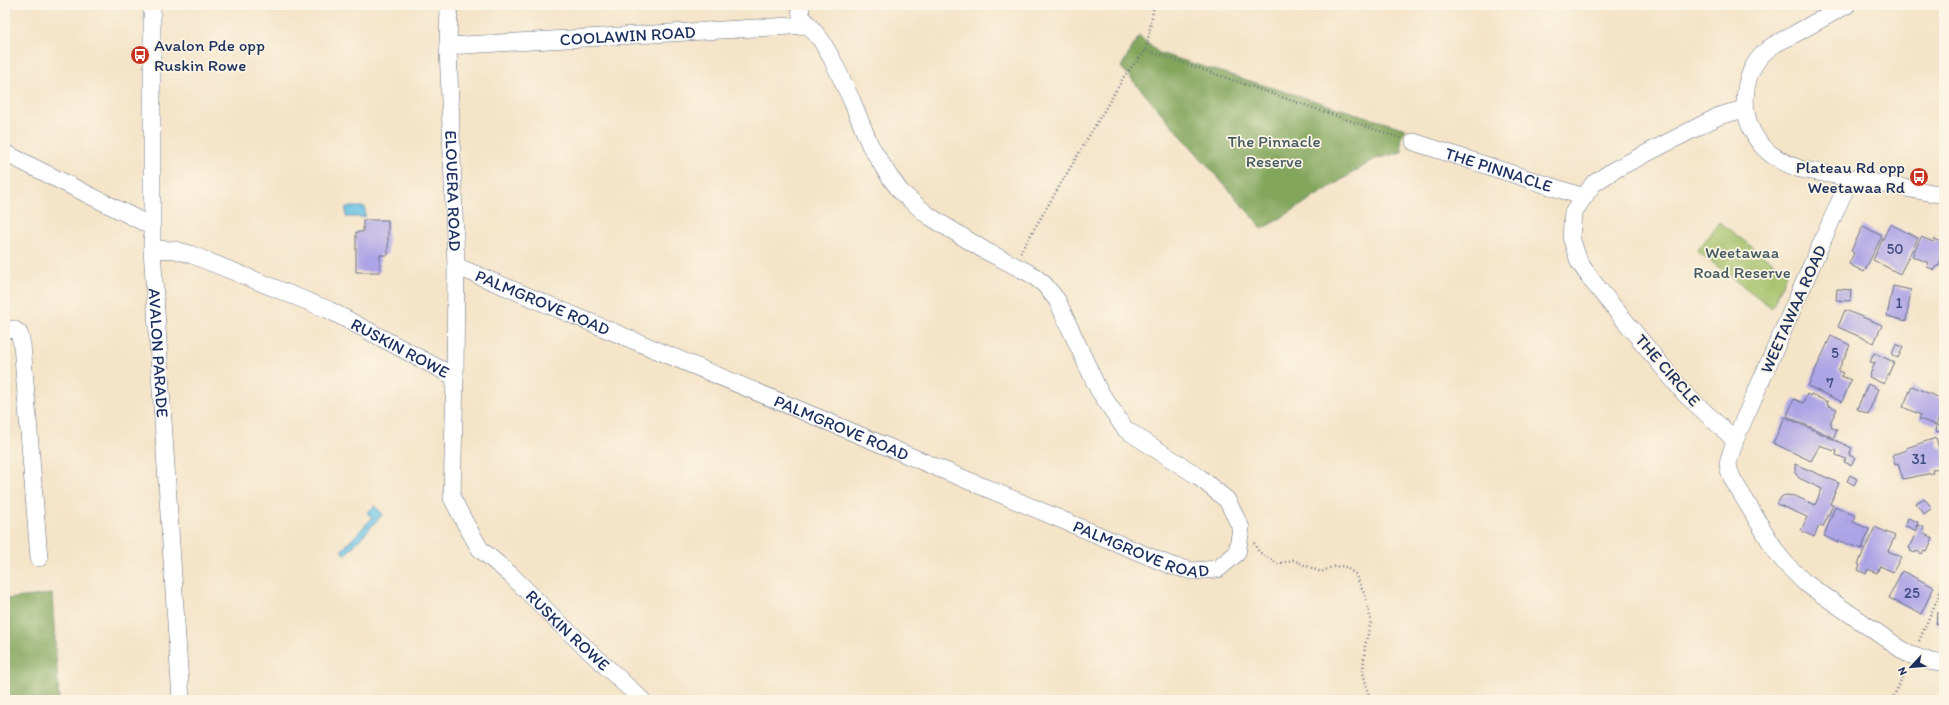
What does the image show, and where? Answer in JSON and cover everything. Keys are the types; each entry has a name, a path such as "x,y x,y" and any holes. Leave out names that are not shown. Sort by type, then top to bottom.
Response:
{"street":[{"name":"AVALON PARADE","path":"152,5 151,226 181,700"},
{"name":"ELOUERA ROAD","path":"449,5 448,46 456,266 455,377"},
{"path":"800,5 801,16 821,40 832,59 852,101 870,145 889,176 901,192 929,216 1013,266 1031,274 1044,284 1057,300 1098,389 1125,429 1199,476 1227,500 1241,528"},
{"path":"1846,5 1767,49 1752,66 1746,85 1744,109 1751,130 1763,148 1784,163 1800,169 1944,195"},
{"name":"COOLAWIN ROAD","path":"448,46 807,25"},
{"name":"THE CIRCLE","path":"1735,440 1685,394 1592,282 1579,262 1571,237 1573,213 1593,184 1614,170 1719,116 1744,109"},
{"name":"THE PINNACLE","path":"1414,142 1584,197"},
{"path":"5,153 151,226"},
{"name":"WEETAWAA ROAD","path":"1735,440 1850,178"},
{"name":"RUSKIN ROWE","path":"152,249 175,250 190,254 329,310 455,377 452,498 480,549 512,575 556,620 642,700"},
{"name":"PALMGROVE ROAD","path":"456,266 1172,566 1193,571 1218,569 1237,553 1241,528"},
{"path":"5,330 13,329 19,333 22,344 39,558"},
{"path":"1735,440 1728,463 1733,480 1785,563 1804,582 1908,654 1932,662 1944,662"}],"path":[{"path":"1013,266 1125,75 1146,50 1154,5"},
{"path":"1146,50 1414,142"},
{"path":"1241,528 1252,537 1259,552 1278,564 1294,560 1321,572 1332,567 1344,566 1355,574 1365,595 1370,621 1365,646 1363,672 1370,700"}],"green space":[{"name":"The Pinnacle Reserve","path":"1139,36 1159,53 1406,129 1401,137 1402,152 1375,159 1263,229 1121,67"},
{"name":"Weetawaa Road Reserve","path":"1719,222 1787,273 1772,308 1697,251"},
{"path":"52,594 59,700 5,700 5,599"}],"water":[{"path":"346,207 365,207 365,217 346,217"},
{"path":"374,506 383,514 345,555 341,551 372,518 367,513"}],"building":[{"path":"363,220 388,220 388,255 380,255 380,272 356,272 356,232 363,232"},
{"path":"1890,224 1918,238 1900,274 1873,260"},
{"path":"1863,226 1882,236 1864,272 1849,264 1854,253 1851,251"},
{"path":"1921,237 1933,242 1935,239 1944,243 1944,253 1938,267 1936,266 1935,270 1927,267 1929,263 1912,256"},
{"path":"1893,286 1911,290 1906,321 1887,316"},
{"path":"1837,289 1851,290 1850,301 1836,300"},
{"path":"1845,310 1882,325 1874,343 1838,327"},
{"path":"1831,336 1850,345 1838,371 1843,373 1841,376 1851,380 1842,402 1808,386"},
{"path":"1896,344 1903,347 1898,358 1892,355"},
{"path":"1874,353 1894,362 1884,384 1869,377 1875,363 1870,362"},
{"path":"1868,384 1878,389 1868,414 1857,409"},
{"path":"1912,386 1944,400 1944,405 1936,425 1919,419 1921,415 1903,407"},
{"path":"1807,394 1810,396 1811,394 1828,402 1827,405 1837,409 1830,423 1832,424 1831,427 1837,430 1834,438 1787,416 1794,399 1803,403"},
{"path":"1785,417 1852,448 1849,455 1855,458 1851,465 1844,462 1846,459 1836,455 1837,451 1820,445 1811,461 1773,443"},
{"path":"1937,425 1944,427 1944,433 1936,431"},
{"path":"1936,438 1939,448 1942,447 1944,454 1944,466 1932,470 1933,473 1903,479 1898,464 1895,465 1892,455 1906,450 1906,448"},
{"path":"1795,464 1839,483 1830,504 1833,505 1823,527 1819,526 1814,537 1801,531 1807,517 1777,504 1781,497 1785,495 1795,496 1815,505 1822,489 1799,478 1795,473"},
{"path":"1850,475 1857,479 1854,485 1847,481"},
{"path":"1924,498 1932,508 1924,514 1916,503"},
{"path":"1835,506 1856,516 1853,522 1869,529 1862,549 1839,541 1838,543 1824,536"},
{"path":"1908,518 1918,522 1915,530 1905,526"},
{"path":"1919,525 1924,527 1922,533 1933,538 1927,551 1924,550 1922,554 1916,551 1915,553 1910,551 1911,549 1909,548"},
{"path":"1875,527 1895,536 1888,551 1901,557 1893,572 1880,566 1877,573 1868,569 1866,574 1858,570 1860,565 1858,564"},
{"path":"1902,571 1934,587 1921,614 1889,598"},
{"path":"1937,613 1944,614 1944,625 1936,624"}],"place":[{"name":"Avalon Pde opp Ruskin Rowe","path":"140,55"},
{"name":"Plateau Rd opp Weetawaa Rd","path":"1919,177"}]}
